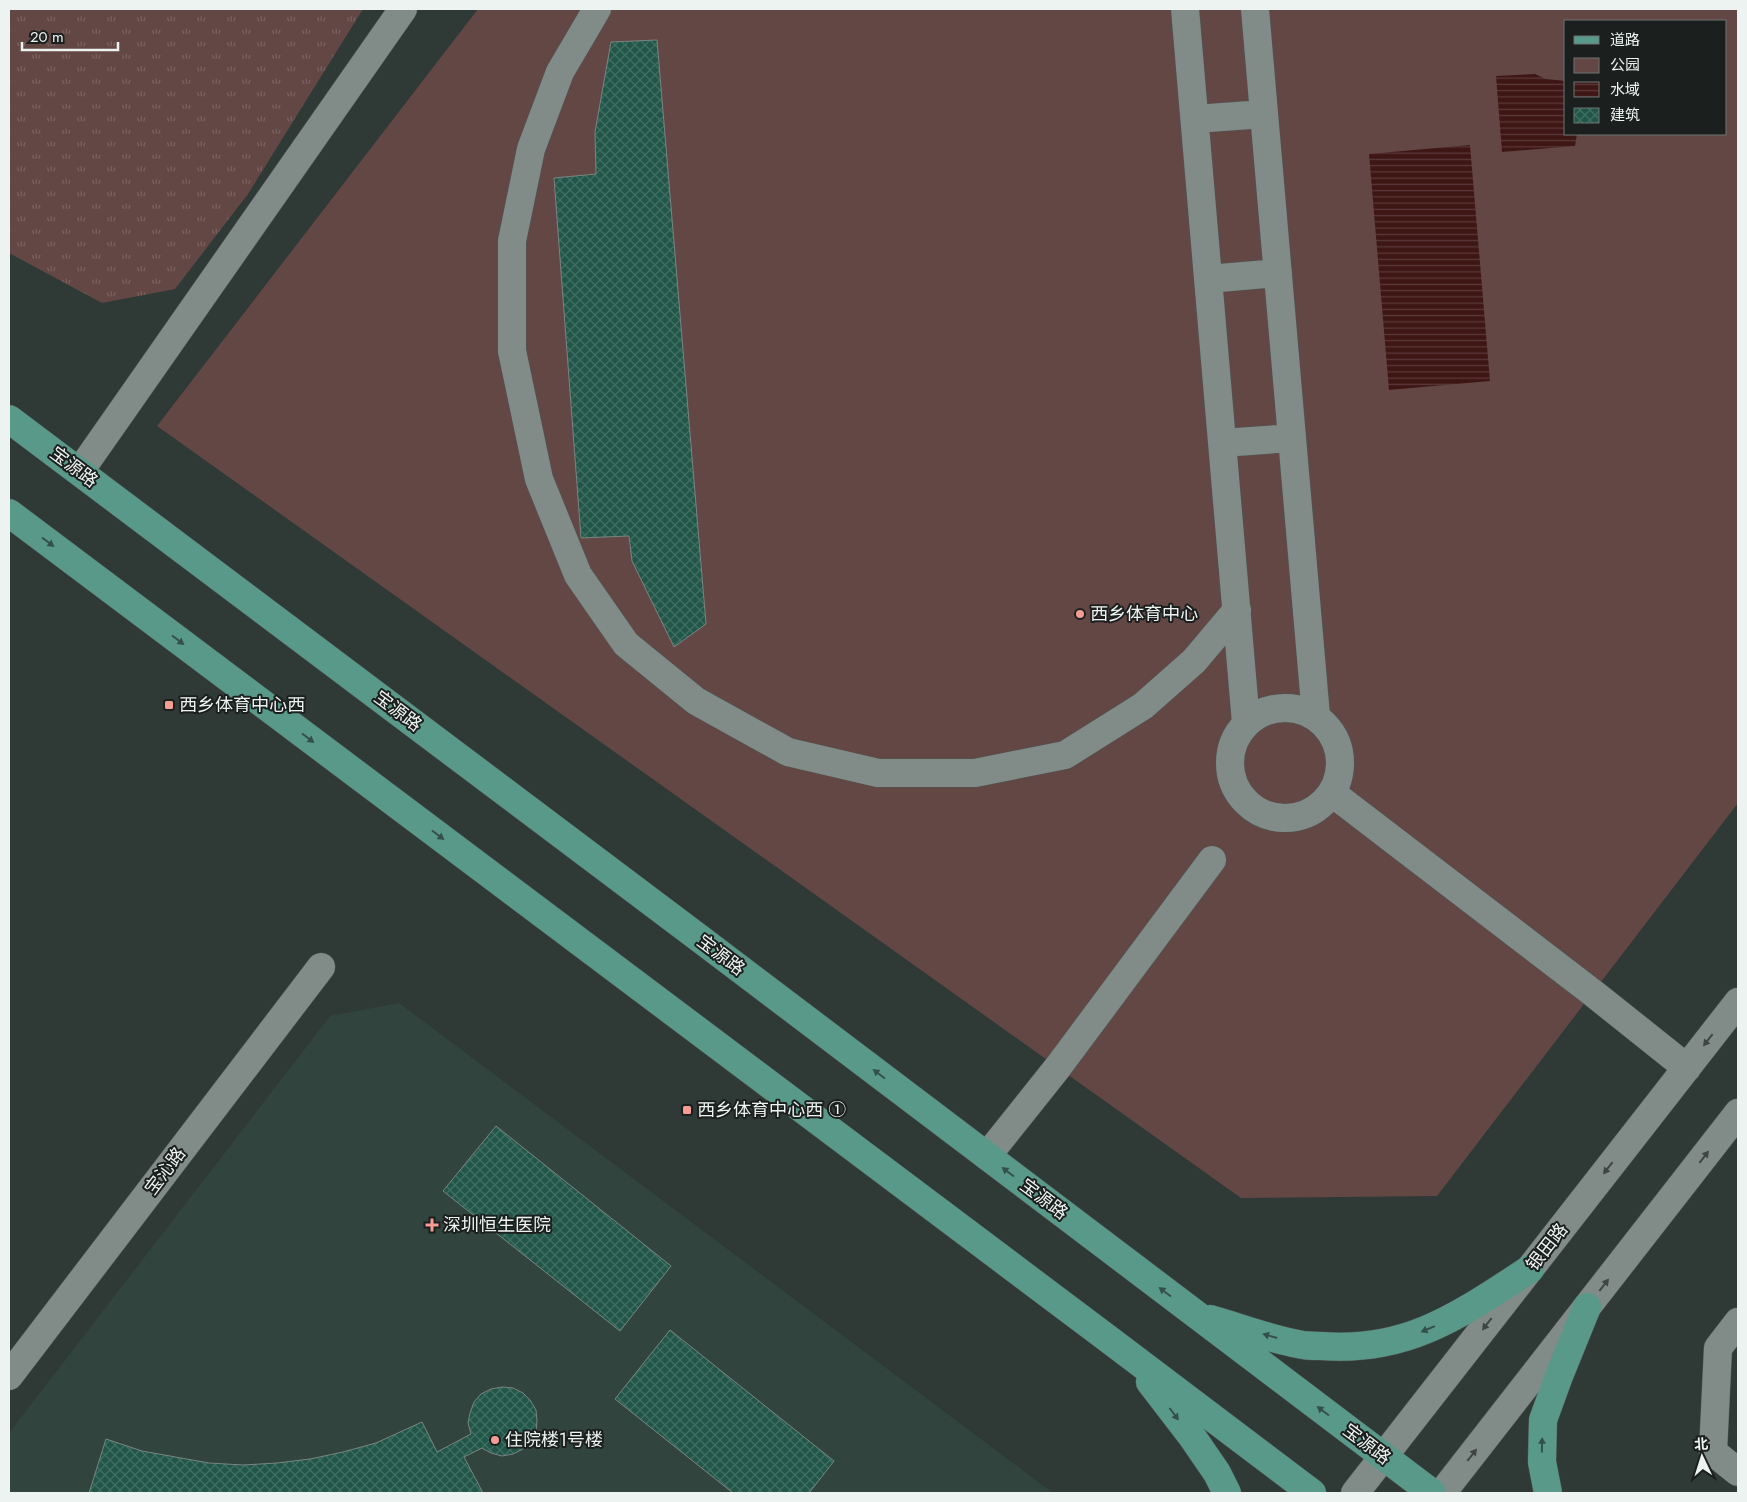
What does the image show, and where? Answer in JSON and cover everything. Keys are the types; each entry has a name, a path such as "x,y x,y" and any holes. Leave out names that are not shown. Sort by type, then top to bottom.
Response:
{"main road":[{"name":"宝源路","path":"9,419 1432,1493"},
{"path":"9,513 1312,1493"},
{"path":"1193,1314 1298,1344 1340,1348 1380,1345 1414,1335 1446,1321 1478,1303 1530,1269"},
{"path":"1548,1493 1542,1462 1543,1420 1558,1376 1587,1307"},
{"path":"1108,1338 1157,1390 1212,1466 1227,1493"}],"street":[{"path":"80,472 403,9"},
{"path":"597,9 560,72 530,149 512,241 512,351 539,479 578,575 626,644 696,702 788,752 878,773 974,773 1065,755 1120,721 1143,706 1194,661 1236,610"},
{"path":"1185,9 1246,723"},
{"path":"1255,9 1316,716"},
{"path":"1195,119 1264,114"},
{"path":"1208,279 1278,273"},
{"path":"1222,443 1292,438"},
{"path":"1280,708 1300,709 1316,716 1329,728 1337,743 1341,760 1339,777 1332,793 1320,806 1305,814 1288,818 1270,816 1253,808 1240,794 1231,776 1230,757 1235,739 1246,723 1262,712 1280,708"},
{"path":"1332,793 1585,987 1687,1068"},
{"path":"987,1156 1064,1060 1212,860"},
{"name":"宝沁路","path":"9,1376 321,967"},
{"name":"银田路","path":"1355,1493 1738,1002"},
{"path":"1442,1493 1738,1113"},
{"path":"1738,1322 1718,1348 1713,1452 1738,1472"}],"shaded area":[{"name":"深圳恒生医院","path":"399,1003 1053,1493 9,1493 9,1433 330,1016"}],"green space":[{"path":"9,9 363,9 248,194 175,289 102,303 9,253"},
{"name":"西乡体育中心","path":"478,9 1738,9 1738,803 1437,1196 1241,1198 157,426"}],"water":[{"path":"1535,74 1546,79 1564,81 1564,135 1577,135 1575,146 1502,152 1496,76"},
{"path":"1470,145 1490,381 1389,390 1369,154"}],"building":[{"path":"657,40 706,624 674,647 632,561 629,536 581,538 554,178 596,174 595,132 611,42"},
{"path":"496,1126 671,1266 620,1331 443,1191"},
{"path":"670,1330 834,1461 809,1493 733,1493 615,1399"},
{"name":"住院楼1号楼","path":"513,1388 523,1393 530,1400 536,1410 536,1432 523,1449 513,1454 502,1456 482,1448 464,1457 483,1493 89,1493 106,1439 142,1451 209,1463 243,1465 310,1459 343,1452 376,1443 422,1422 437,1452 471,1434 468,1423 474,1402 481,1394 491,1389"}],"place":[{"name":"西乡体育中心","path":"1080,614"},
{"name":"西乡体育中心西","path":"169,705"},
{"name":"西乡体育中心西 ①","path":"687,1110"},
{"name":"深圳恒生医院","path":"432,1225"},
{"name":"住院楼1号楼","path":"495,1440"}]}
